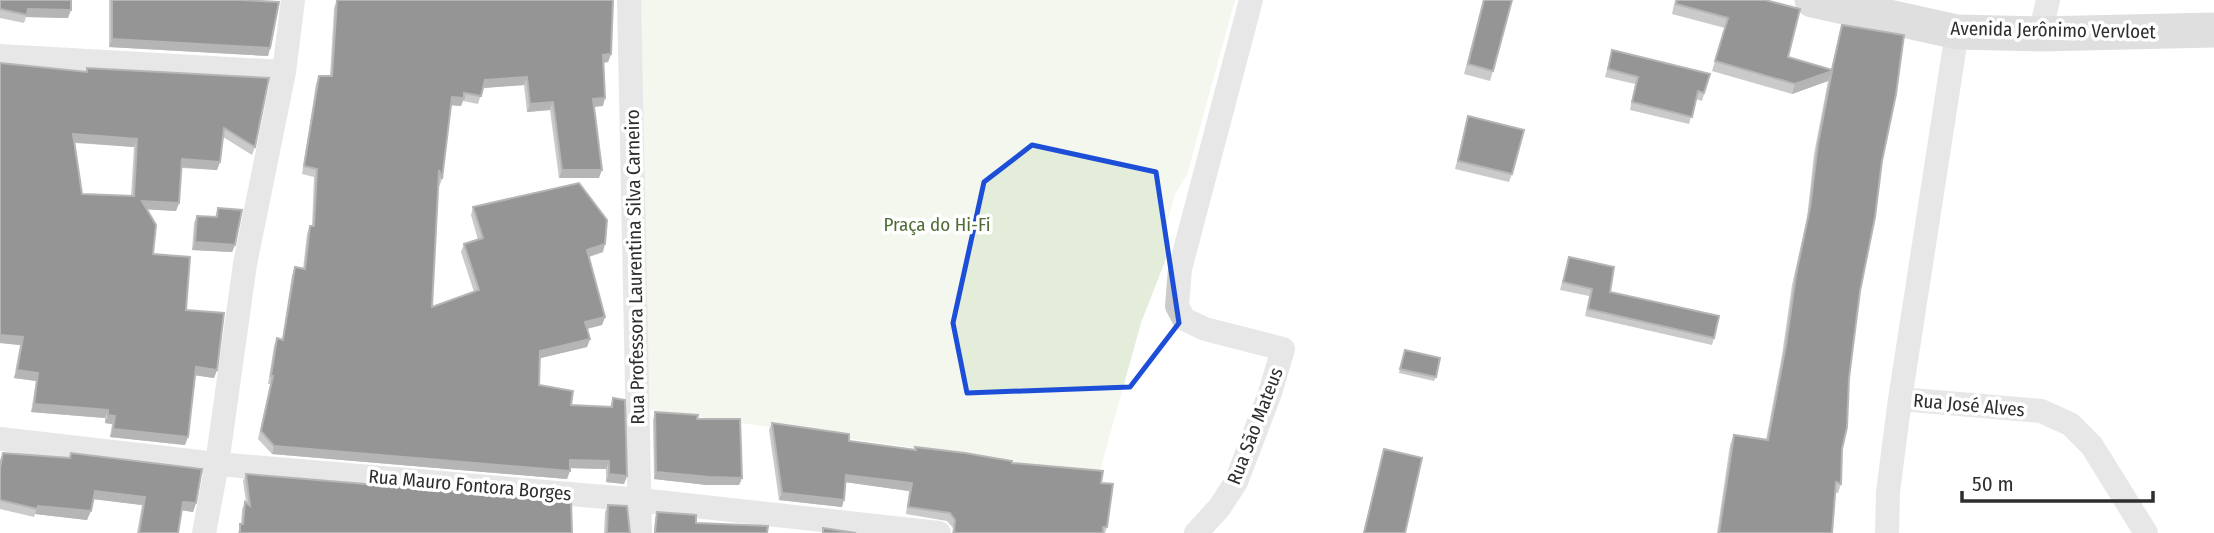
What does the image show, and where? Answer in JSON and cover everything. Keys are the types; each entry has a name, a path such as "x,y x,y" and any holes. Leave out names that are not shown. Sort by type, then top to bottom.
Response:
{"street":[{"path":"204,533 217,464 245,264 284,72 293,0"},
{"name":"Rua Professora Laurentina Silva Carneiro","path":"629,0 640,533"},
{"name":"Rua São Mateus","path":"1196,533 1219,508 1236,482 1270,393 1283,349 1205,329 1184,319 1177,306 1180,269 1251,0"},
{"path":"2040,34 2048,0"},
{"name":"Avenida Jerônimo Vervloet","path":"1832,3 1957,32 2040,34 2214,30"},
{"path":"1887,533 1888,492 1900,399 1957,32"},
{"path":"0,56 284,72"},
{"name":"Rua José Alves","path":"1900,399 2041,411 2070,424 2092,446 2146,533"},
{"name":"Rua Mauro Fontora Borges","path":"0,439 217,464 641,500 939,533"}],"highlighted area":[{"path":"1032,145 1156,172 1179,323 1130,387 967,393 953,323 984,182"}],"green space":[{"name":"Praça do Hi-Fi","path":"636,0 1235,0 1187,175 1175,194 1165,231 1167,256 1141,323 1099,474 650,410 635,268"}],"building":[{"path":"0,0 71,0 71,10 28,9 27,15 0,9"},
{"path":"112,0 279,2 270,48 112,39"},
{"path":"337,0 613,0 611,54 603,55 605,98 593,99 602,170 562,170 553,102 530,104 527,77 485,80 481,96 464,93 464,98 452,97 442,179 439,170 432,307 479,290 464,244 483,238 473,207 579,183 607,220 605,244 587,250 605,317 585,322 590,339 540,351 539,385 573,391 571,405 612,407 613,398 625,400 627,476 609,474 609,461 570,460 570,471 274,446 261,431 273,376 277,338 283,340 295,267 305,269 310,226 314,226 317,169 304,166 319,76 332,76"},
{"path":"1484,0 1512,0 1493,71 1468,64"},
{"path":"1677,0 1765,0 1800,9 1788,57 1832,70 1842,25 1904,35 1875,217 1860,291 1849,378 1847,427 1842,449 1841,484 1836,482 1832,533 1719,533 1734,435 1768,440 1832,71 1795,84 1715,61 1728,18 1676,4"},
{"path":"1612,50 1710,74 1704,93 1698,91 1692,117 1632,102 1638,77 1608,69"},
{"path":"0,63 87,72 87,68 269,78 255,147 224,128 220,162 182,159 179,203 142,201 156,225 153,254 190,257 186,310 224,313 217,370 196,367 188,437 113,429 115,416 108,415 108,410 34,404 38,373 17,370 23,337 0,335","holes":["73,134 137,139 134,196 82,194"]},
{"path":"1468,116 1524,130 1512,174 1458,161"},
{"path":"218,208 242,210 235,245 195,242 197,216 217,217"},
{"path":"1569,257 1614,267 1610,292 1719,316 1714,338 1588,309 1592,289 1563,282"},
{"path":"1405,350 1440,358 1436,377 1400,369"},
{"path":"655,412 698,415 697,419 740,419 742,478 656,472"},
{"path":"772,423 849,434 849,441 965,453 1012,463 1103,471 1101,483 1113,484 1107,527 1103,527 1103,533 954,533 955,520 950,513 908,507 912,483 846,475 844,500 782,493"},
{"path":"1384,449 1422,458 1405,533 1364,533"},
{"path":"3,453 70,458 71,453 202,469 196,503 183,502 178,533 139,533 145,497 95,491 91,511 38,506 37,509 0,500"},
{"path":"246,474 571,501 572,533 240,533 245,502 250,506"},
{"path":"608,505 627,506 630,533 607,533"},
{"path":"657,512 696,515 696,523 768,526 767,533 655,533"},
{"path":"823,528 856,533 823,533"}]}
